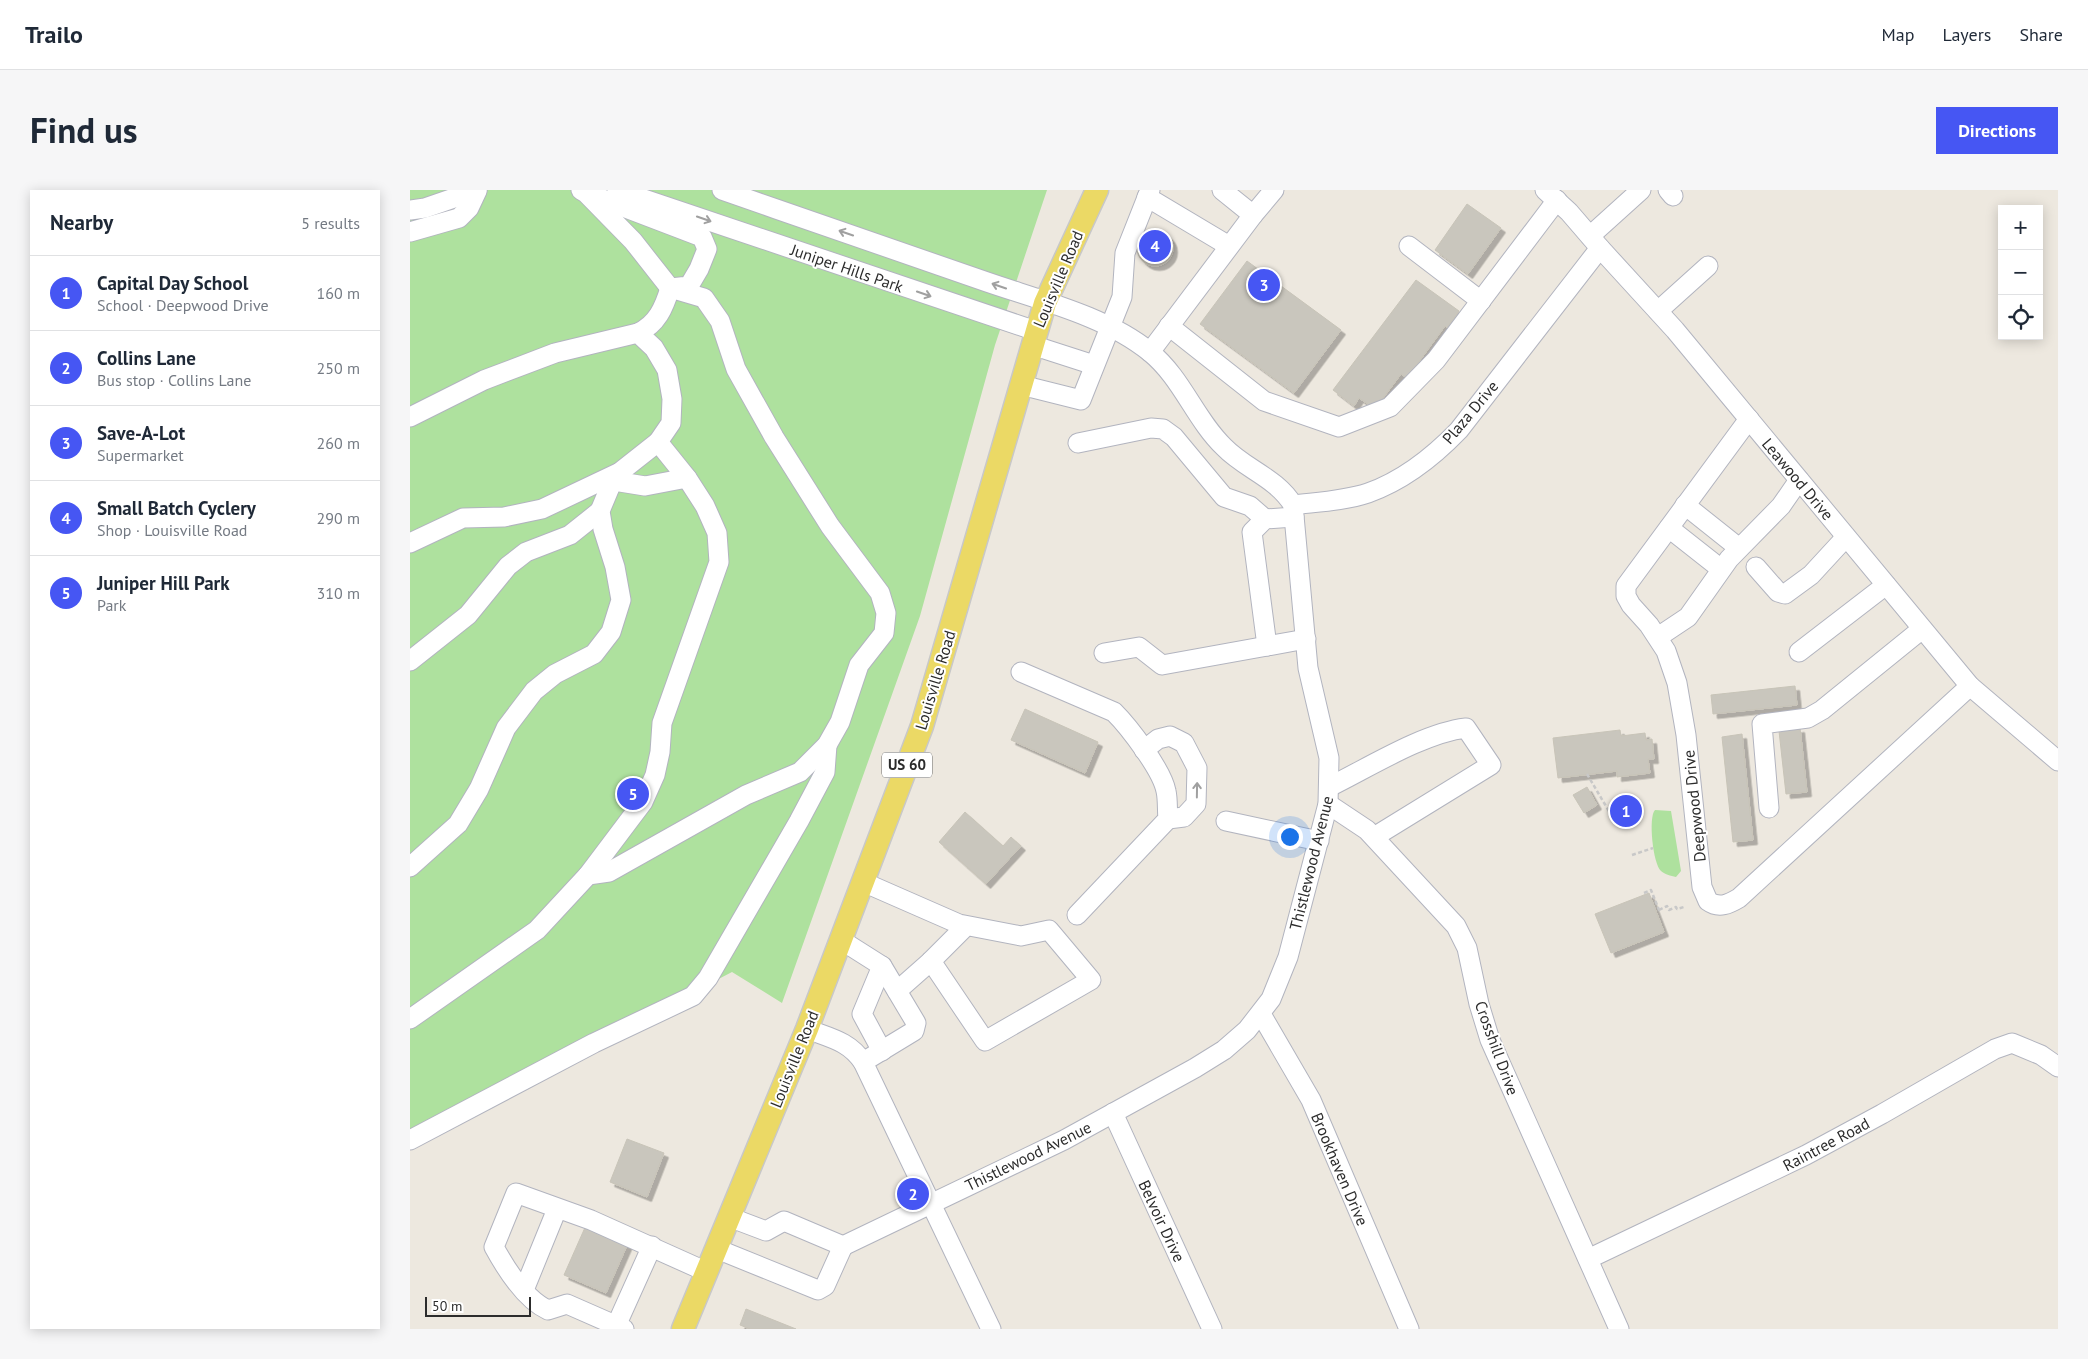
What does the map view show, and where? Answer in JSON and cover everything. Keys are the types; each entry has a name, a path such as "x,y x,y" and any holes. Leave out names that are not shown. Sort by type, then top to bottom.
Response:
{"main road":[{"name":"Louisville Road","path":"683,1329 807,1029 922,726 1034,338 1046,302 1097,190"}],"street":[{"path":"410,210 425,208 477,190"},
{"path":"410,232 459,218 469,208 477,190"},
{"name":"Juniper Hills Park","path":"617,190 660,197 1034,338 1094,365"},
{"name":"Juniper Hills Park","path":"722,190 1046,302"},
{"path":"1222,190 1253,215"},
{"path":"1150,352 1229,246 1274,190"},
{"name":"Plaza Drive","path":"1265,519 1373,491 1400,477 1443,446 1459,430 1595,242 1641,190"},
{"path":"584,191 702,237 707,249 690,286 670,288"},
{"path":"584,191 633,241 670,288 704,298"},
{"path":"1021,385 1081,400 1108,327 1122,297 1125,253 1149,194 1229,246"},
{"path":"1169,326 1264,401 1339,427 1390,407 1436,360 1481,301 1551,195"},
{"name":"Leawood Drive","path":"1551,195 1658,311 1970,686 2058,761"},
{"path":"1409,246 1481,301"},
{"path":"1658,311 1708,266"},
{"path":"588,875 609,872 746,795 800,772 827,745 840,722 859,665 884,632 886,613 880,593 830,526 774,437 736,368 720,321 698,286 699,269"},
{"path":"410,417 484,380 555,353 638,333 650,327 664,307 670,288"},
{"path":"1046,302 1108,327 1150,352 1172,376 1211,433 1223,447 1236,459 1276,484 1285,493 1293,511"},
{"path":"410,543 463,518 504,517 542,509 617,477 658,442 671,422 672,399 667,370 654,348 638,333"},
{"name":"Deepwood Drive","path":"1749,419 1626,586 1626,596 1658,637 1672,666 1680,700 1702,887 1708,901 1719,906 1739,898 1970,686"},
{"path":"1078,443 1151,428 1163,429 1174,437 1224,496 1250,506 1265,519 1252,532 1267,646"},
{"path":"410,1019 537,930 588,875 643,802 655,774 660,752 662,723 719,562 717,533 705,506 687,478 658,442"},
{"path":"617,477 645,486 687,478"},
{"path":"410,661 468,615 508,566 526,552 570,535 600,511 617,477"},
{"path":"1658,637 1688,617 1739,548 1781,506 1799,480"},
{"path":"1685,505 1739,548"},
{"path":"410,867 458,824 479,789 506,728 534,691 554,674 594,654 612,632 621,600 615,567 603,529 600,511"},
{"name":"Thistlewood Avenue","path":"843,1246 931,1202 1064,1140 1224,1050 1247,1030 1271,999 1288,957 1329,796 1330,758 1308,668 1293,511"},
{"path":"1669,528 1722,570"},
{"path":"1756,567 1778,592 1785,594 1811,575 1846,537"},
{"path":"1799,652 1886,586"},
{"path":"1769,808 1762,724 1808,718 1822,710 1922,629"},
{"path":"1104,652 1139,647 1162,665 1306,639"},
{"path":"1021,672 1114,712 1124,722 1144,750 1166,790 1168,819"},
{"path":"1329,796 1427,738 1448,730 1466,728 1491,765 1374,837"},
{"path":"1055,938 1168,819 1184,817 1196,804 1197,768 1184,743 1170,736 1158,739 1144,750"},
{"path":"410,1140 594,1043 693,996 708,978 799,821 825,772 827,745"},
{"name":"Crosshill Drive","path":"1329,796 1374,837 1450,919 1467,948 1479,1004 1490,1040 1619,1329"},
{"path":"1226,821 1319,841"},
{"path":"863,882 966,926 1021,936 1049,930 1091,980 985,1041 931,961"},
{"path":"897,991 966,926"},
{"path":"841,940 882,966 916,1023 914,1031 863,1062"},
{"path":"882,966 862,1014 882,1051"},
{"name":"Brookhaven Drive","path":"1261,1014 1311,1100 1409,1329"},
{"path":"807,1029 846,1044 856,1051 863,1062 990,1329"},
{"name":"Raintree Road","path":"1588,1259 1806,1155 1995,1049 2012,1043 2041,1055 2058,1067"},
{"name":"Belvoir Drive","path":"1113,1113 1212,1329"},
{"path":"652,1246 620,1327 568,1304 548,1310 536,1304 494,1247 516,1193 557,1210 591,1220 652,1246 707,1272"},
{"path":"524,1290 557,1210"},
{"path":"716,1249 818,1290 825,1286 843,1246 784,1221 766,1231 729,1217"}],"path":[{"path":"1587,774 1610,813"},
{"path":"1632,855 1653,848"},
{"path":"1644,893 1651,890 1657,910 1667,906 1669,910 1676,907 1677,909 1684,907"}],"green space":[{"path":"410,190 1047,190 995,345 920,616 782,1003 732,972 410,1140"},
{"path":"1655,810 1671,811 1681,871 1676,877 1666,874 1658,867 1652,831"}],"building":[{"path":"1467,204 1501,228 1468,274 1435,250"},
{"path":"1155,230 1162,231 1168,235 1172,241 1172,255 1168,261 1162,265 1155,266 1148,265 1142,261 1138,255 1137,248 1138,241 1142,235 1148,231"},
{"path":"1247,261 1341,330 1294,393 1200,324"},
{"path":"1416,280 1459,311 1447,328 1445,326 1407,378 1401,374 1375,409 1359,398 1354,406 1333,390"},
{"path":"1795,686 1797,705 1713,714 1711,695"},
{"path":"1025,709 1098,742 1085,773 1011,740"},
{"path":"1800,728 1807,792 1786,794 1779,731"},
{"path":"1620,730 1621,736 1645,733 1646,740 1652,739 1654,759 1648,759 1650,773 1617,777 1617,771 1558,778 1553,738"},
{"path":"1742,734 1753,840 1733,842 1722,737"},
{"path":"1587,787 1597,805 1584,813 1573,795"},
{"path":"965,812 1003,846 1011,837 1021,846 986,884 939,842"},
{"path":"1649,893 1664,932 1611,953 1595,914"},
{"path":"627,1139 664,1153 647,1197 610,1182"},
{"path":"587,1223 629,1241 606,1293 564,1275"},
{"path":"746,1309 796,1329 750,1329 740,1325"}],"place":[{"name":"Small Batch Cyclery","path":"1155,246"},
{"name":"Save-A-Lot","path":"1264,285"},
{"name":"Juniper Hill Park","path":"633,794"},
{"name":"Capital Day School","path":"1626,811"},
{"name":"Collins Lane","path":"913,1194"}]}
